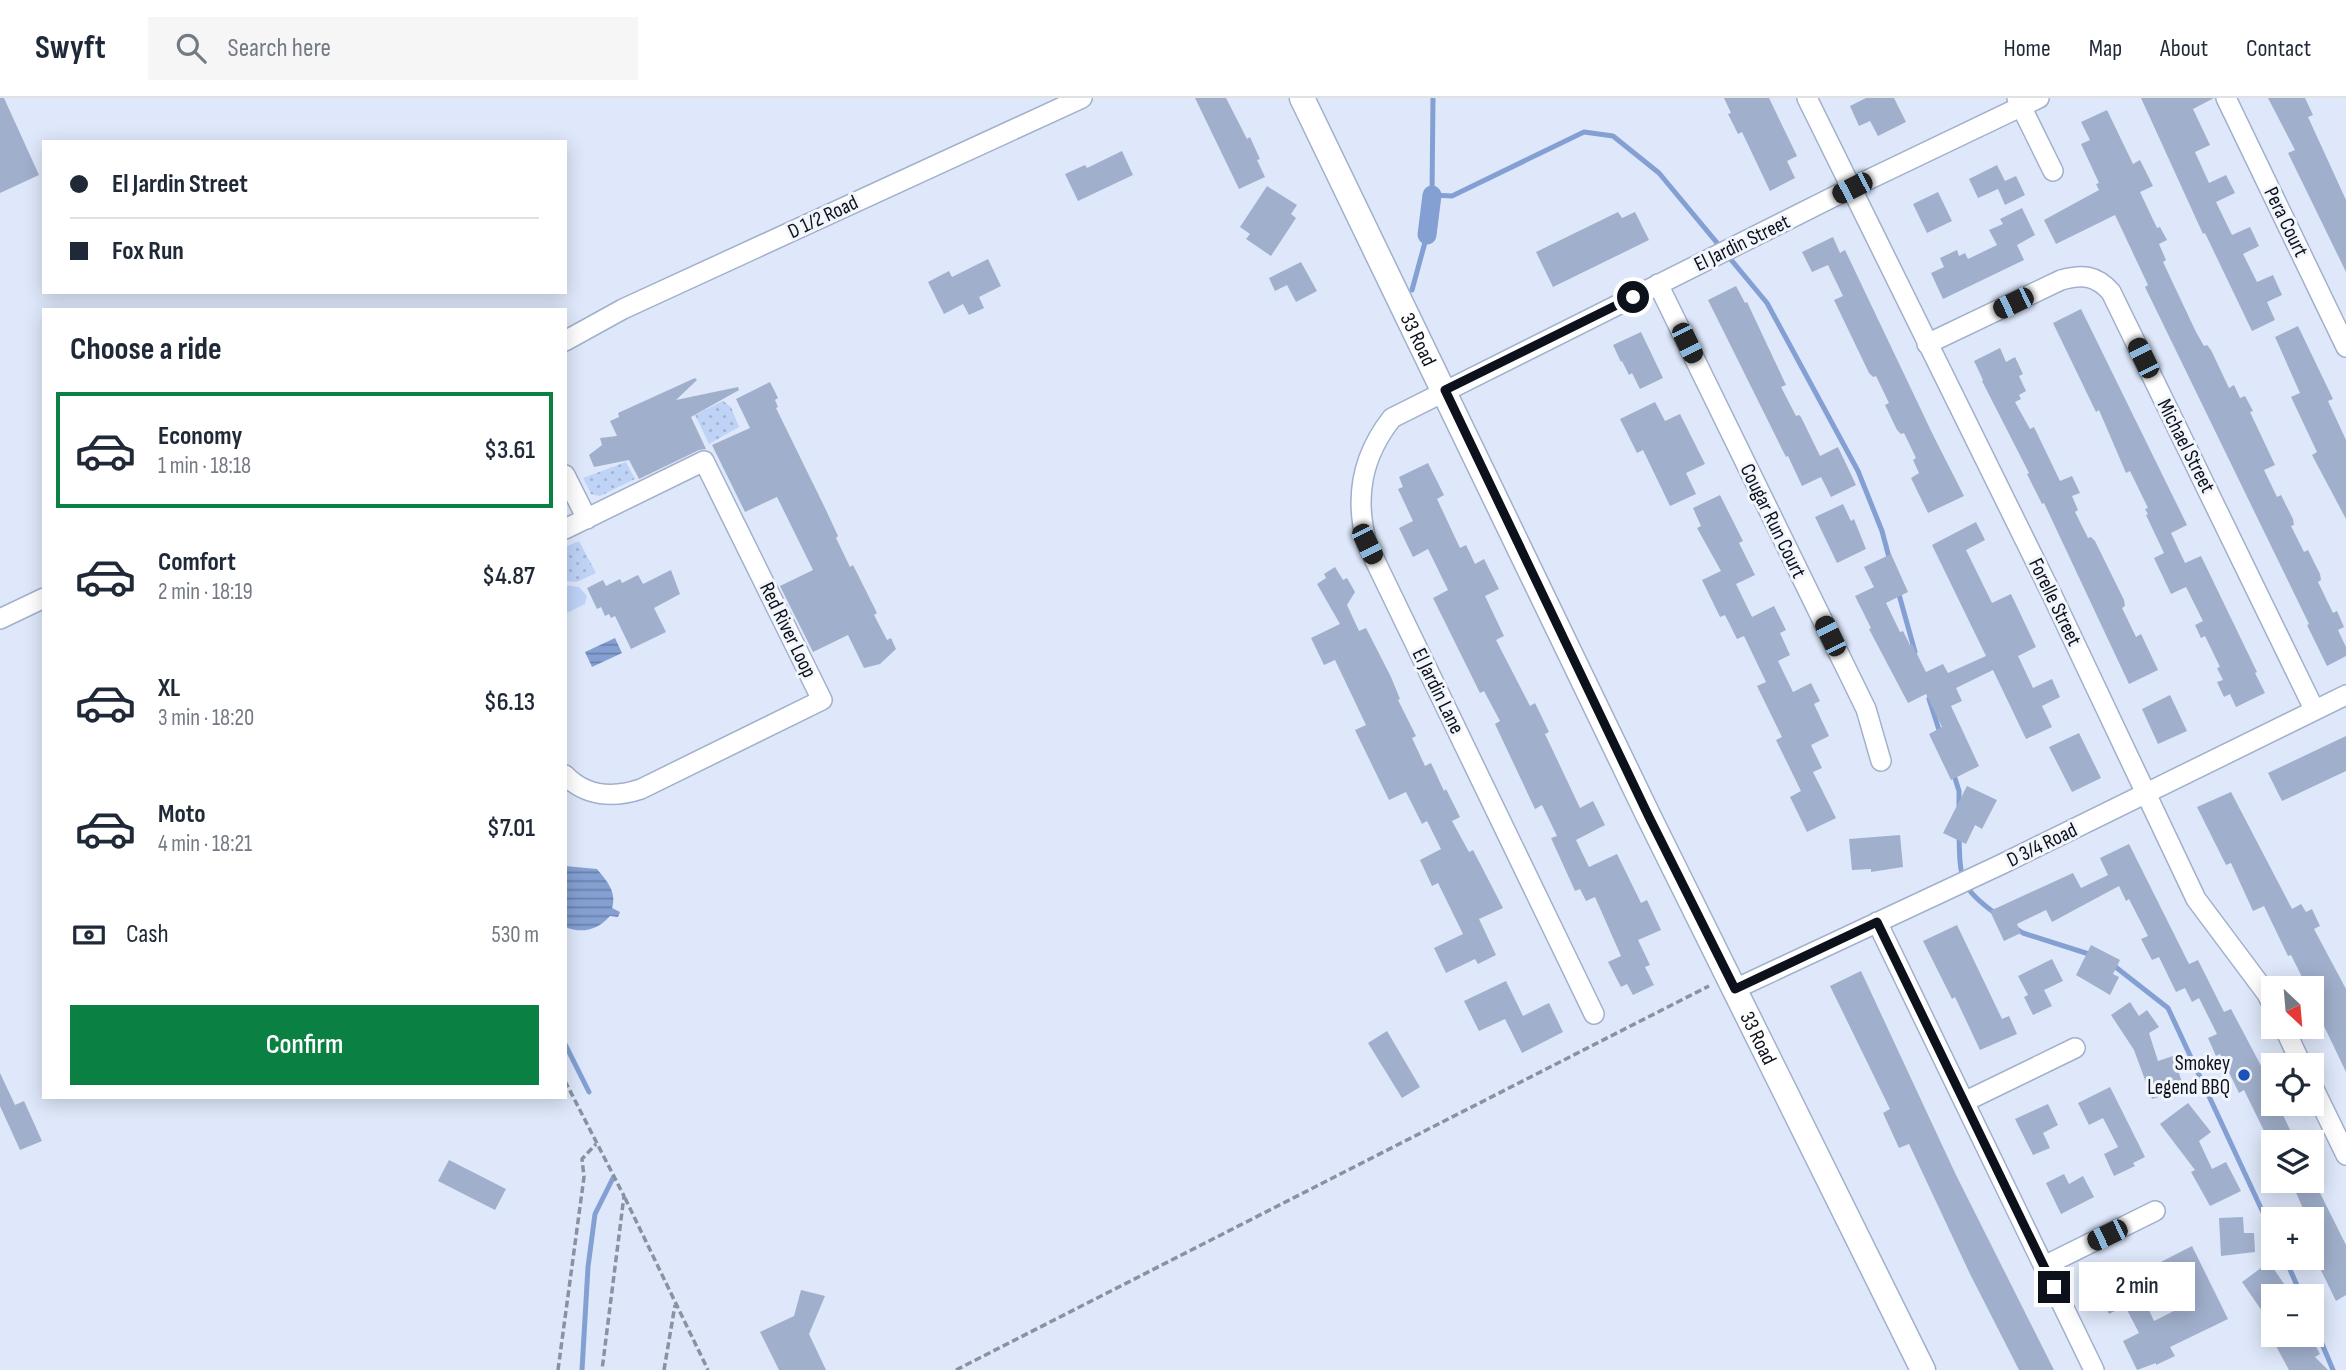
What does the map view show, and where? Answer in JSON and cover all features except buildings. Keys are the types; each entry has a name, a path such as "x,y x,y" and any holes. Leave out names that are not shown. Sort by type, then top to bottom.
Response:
{"main road":[{"name":"33 Road","path":"1303,98 1649,817 1923,1370"}],"street":[{"name":"D 1/2 Road","path":"567,340 623,309 1082,98"},
{"name":"Forelle Street","path":"1807,98 2052,595 2196,899 2261,987"},
{"name":"El Jardin Street","path":"1445,390 2019,102 2039,98"},
{"name":"Pera Court","path":"2226,98 2346,347"},
{"path":"2019,102 2053,171"},
{"name":"Michael Street","path":"1927,344 2061,280 2078,275 2102,282 2111,292 2314,709"},
{"name":"Cougar Run Court","path":"1658,284 1866,709 1881,761"},
{"name":"El Jardin Lane","path":"1445,390 1392,418 1380,433 1364,468 1360,497 1362,525 1367,544 1594,1014"},
{"name":"Red River Loop","path":"567,528 704,461 822,700 626,794 594,793 567,777"},
{"path":"567,479 587,519"},
{"path":"0,619 42,599"},
{"name":"D 3/4 Road","path":"1735,989 2346,695"},
{"path":"1877,922 2094,1370"},
{"path":"1964,1102 2075,1048"},
{"path":"2324,1110 2346,1155"},
{"path":"2044,1266 2155,1211"}],"path":[{"path":"956,1370 1713,984 1735,989"},
{"path":"567,1085 708,1370"},
{"path":"558,1370 583,1189 582,1159 596,1144"},
{"path":"602,1370 624,1196"},
{"path":"664,1370 675,1303"}],"green space":[{"path":"723,401 731,407 739,427 709,444 695,415"},
{"path":"626,462 635,479 600,496 591,494 583,478"},
{"path":"579,541 596,573 577,582 567,581 567,546"},
{"path":"567,585 579,587 587,596 585,604 567,613"}],"shaded area":[{"path":"615,638 622,653 592,667 585,652"},
{"path":"567,866 597,869 610,887 612,908 620,912 618,917 610,916 600,925 578,930 567,927"}],"waterway":[{"path":"1433,98 1432,195 1452,196 1584,132 1613,136 1659,173 1767,303 1858,471 1882,531 1890,561"},
{"path":"1427,235 1432,195"},
{"path":"1412,290 1427,235"},
{"path":"1898,591 1915,652"},
{"path":"1929,699 1940,733"},
{"path":"1953,772 1959,791 1959,807"},
{"path":"1959,834 1961,872 1964,880 1975,896 1996,914"},
{"path":"2015,928 2092,955"},
{"path":"2113,965 2168,1008 2261,1208"},
{"path":"567,1048 589,1092"},
{"path":"582,1370 588,1267 595,1214 613,1178"},
{"path":"2290,1270 2296,1284"},
{"path":"2323,1347 2333,1370"}],"place":[{"name":"Smokey Legend BBQ","path":"2244,1075"}],"route":[{"path":"1633,297 1445,390 1649,817 1735,989 1877,922 2054,1287"}]}
